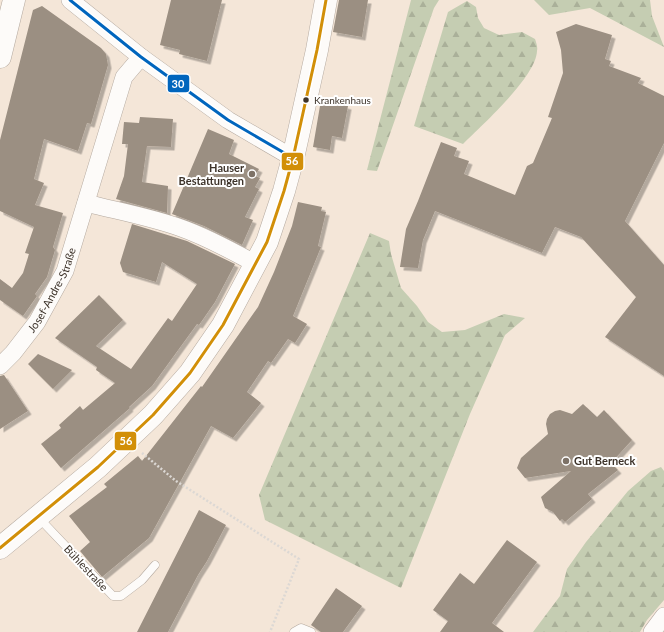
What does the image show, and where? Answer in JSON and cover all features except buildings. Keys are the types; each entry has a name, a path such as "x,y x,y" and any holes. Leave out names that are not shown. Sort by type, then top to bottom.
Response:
{"main road":[{"path":"0,57 14,0"},
{"path":"0,548 98,467 153,415 190,373 223,325 267,242 276,217 293,158 317,50 326,0"}],"street":[{"path":"70,0 141,57 228,120 293,158"},
{"name":"Josef-Andre-Straße","path":"0,366 13,353 37,322 65,271 124,77 141,57"},
{"path":"86,203 126,212 181,228 216,243 256,264"},
{"path":"652,632 664,616"}],"lane":[{"name":"Bühlestraße","path":"38,517 113,596 121,596 142,580 155,565"},
{"path":"294,632 301,628 311,632"}],"path":[{"path":"126,440 176,481 299,559 270,632"}],"green space":[{"path":"411,0 439,0 434,8 377,171 367,170"},
{"path":"534,0 650,0 652,16 664,47 590,8 549,15"},
{"path":"467,1 476,7 478,18 484,28 499,35 522,32 535,39 537,49 534,62 528,74 518,87 463,144 414,126 448,12"},
{"path":"370,233 389,241 391,254 401,288 417,306 428,322 442,332 465,330 504,314 525,318 505,335 470,414 401,588 265,520 259,495"},
{"path":"661,467 664,471 664,600 647,620 640,632 533,632 560,596 567,569 586,542 628,491 651,471"}],"transit line":[{"name":"30","path":"70,0 141,57 228,120 293,158"},
{"name":"56","path":"0,548 98,467 153,415 190,373 223,325 267,242 284,191 293,158 317,50 326,0"}],"place":[{"name":"Krankenhaus","path":"306,100"},
{"name":"Hauser Bestattungen","path":"252,174"},
{"name":"Gut Berneck","path":"566,461"}]}
